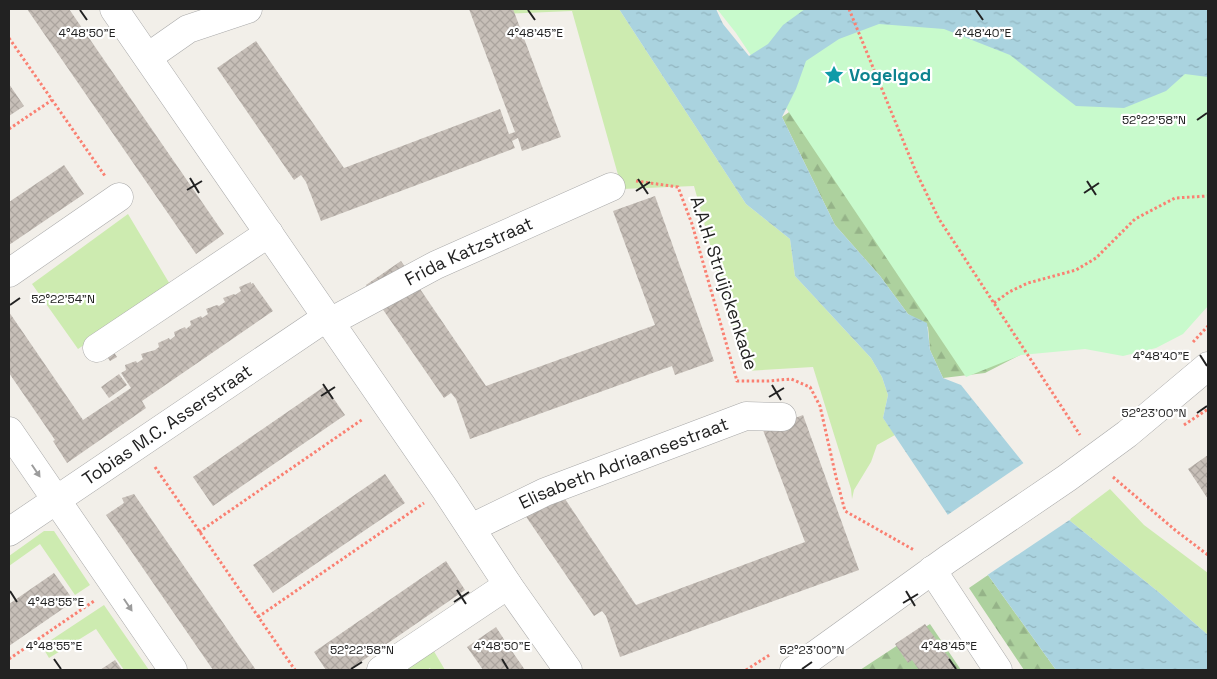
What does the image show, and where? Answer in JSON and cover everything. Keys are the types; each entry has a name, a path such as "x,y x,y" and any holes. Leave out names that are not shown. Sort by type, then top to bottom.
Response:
{"street":[{"path":"114,9 568,670"},
{"path":"148,57 188,29 248,9"},
{"name":"Frida Katzstraat","path":"328,320 436,265 611,187"},
{"path":"9,273 120,197"},
{"path":"97,348 269,233"},
{"name":"Tobias M.C. Asserstraat","path":"9,532 328,320"},
{"path":"794,670 934,561 1067,478 1127,434 1208,366"},
{"name":"Elisabeth Adriaansestraat","path":"470,528 545,492 746,416 782,417"},
{"path":"9,431 173,670"},
{"path":"934,561 998,670"},
{"path":"381,670 508,585"}],"path":[{"path":"849,9 916,172 939,219 1084,441"},
{"path":"9,38 120,197"},
{"path":"9,129 52,100"},
{"name":"A.A.H. Struijckenkade","path":"639,180 678,187 692,224 737,381 791,379 810,386 820,406 836,477 846,511 934,561"},
{"path":"994,303 1009,292 1028,283 1076,270 1096,258 1135,219 1175,198 1208,196"},
{"path":"199,532 386,403"},
{"path":"139,444 294,670"},
{"path":"1109,474 1175,530 1208,554"},
{"path":"258,617 445,489"},
{"path":"9,659 115,586"}],"green space":[{"path":"503,9 619,9 746,204 790,239 795,276 871,358 882,377 888,395 883,418 895,435 877,445 871,462 854,490 852,499 851,489 813,367 745,371 694,186 622,189 572,11 505,14"},
{"path":"717,9 1208,9 1208,306 1183,334 1156,348 1123,356 1085,349 1021,355 966,377 736,33"},
{"path":"851,69 1020,355 985,373 943,378 930,350 928,327 908,314 880,276 835,225 782,117"},
{"path":"128,214 171,286 78,349 32,284"},
{"path":"1110,489 1144,525 1208,573 1208,635 1161,594 1069,520"},
{"path":"44,531 54,531 90,585 75,595 40,544 9,566 9,556"},
{"path":"988,575 1056,670 1024,670 969,588"},
{"path":"104,605 149,670 124,670 96,629 49,658 42,646"},
{"path":"930,624 961,670 860,670"},
{"path":"432,648 445,670 431,670 430,668 427,670 400,670"}],"water":[{"path":"619,9 716,9 723,24 749,56 768,44 783,25 805,9 1208,9 1208,77 1185,74 1166,91 1124,108 1076,106 1010,55 944,29 879,24 839,39 806,61 796,89 782,117 835,225 880,276 908,314 927,323 930,350 943,378 961,385 1069,520 1161,594 1208,635 1208,670 1056,670 988,575 883,418 888,395 882,377 871,358 795,276 790,239 746,204"}],"pier":[{"path":"1025,462 1071,519 986,576 946,516"}],"building":[{"path":"27,9 69,9 224,234 196,254"},
{"path":"469,9 513,9 561,137 522,151 518,138 512,141 515,148 321,221 306,182 301,175 294,180 217,68 256,41 344,168 500,109 509,134 515,132"},
{"path":"9,84 24,106 9,116"},
{"path":"64,165 84,194 9,245 9,202"},
{"path":"655,196 714,361 675,375 672,366 470,439 456,399 451,393 444,398 366,285 401,261 486,386 655,325 613,211"},
{"path":"251,282 273,311 142,401 146,408 67,463 53,441 55,440 9,373 9,312 83,420 131,388 121,373 126,370 125,365 136,361 137,363 143,359 141,354 155,350 159,347 158,343 169,338 170,340 175,336 174,332 185,327 186,329 191,325 190,321 201,316 202,318 208,314 206,309 219,306 225,302 223,298 235,295 241,291 239,287"},
{"path":"111,348 117,357 110,361 105,353"},
{"path":"119,374 127,385 109,398 101,387"},
{"path":"325,386 345,415 213,506 193,477"},
{"path":"803,415 859,570 620,657 606,616 602,611 594,616 516,502 551,478 636,605 805,542 763,430"},
{"path":"1208,455 1208,499 1188,469"},
{"path":"385,474 405,503 273,593 253,565"},
{"path":"134,494 256,670 213,670 106,515 124,503 122,498"},
{"path":"446,561 465,590 349,670 326,670 314,652"},
{"path":"54,573 74,601 9,646 9,604"},
{"path":"925,624 957,670 919,670 912,660 908,663 895,644"},
{"path":"496,627 525,670 483,670 467,647"},
{"path":"115,660 122,670 100,670"}],"place":[{"name":"Vogelgod","path":"834,75"}]}
